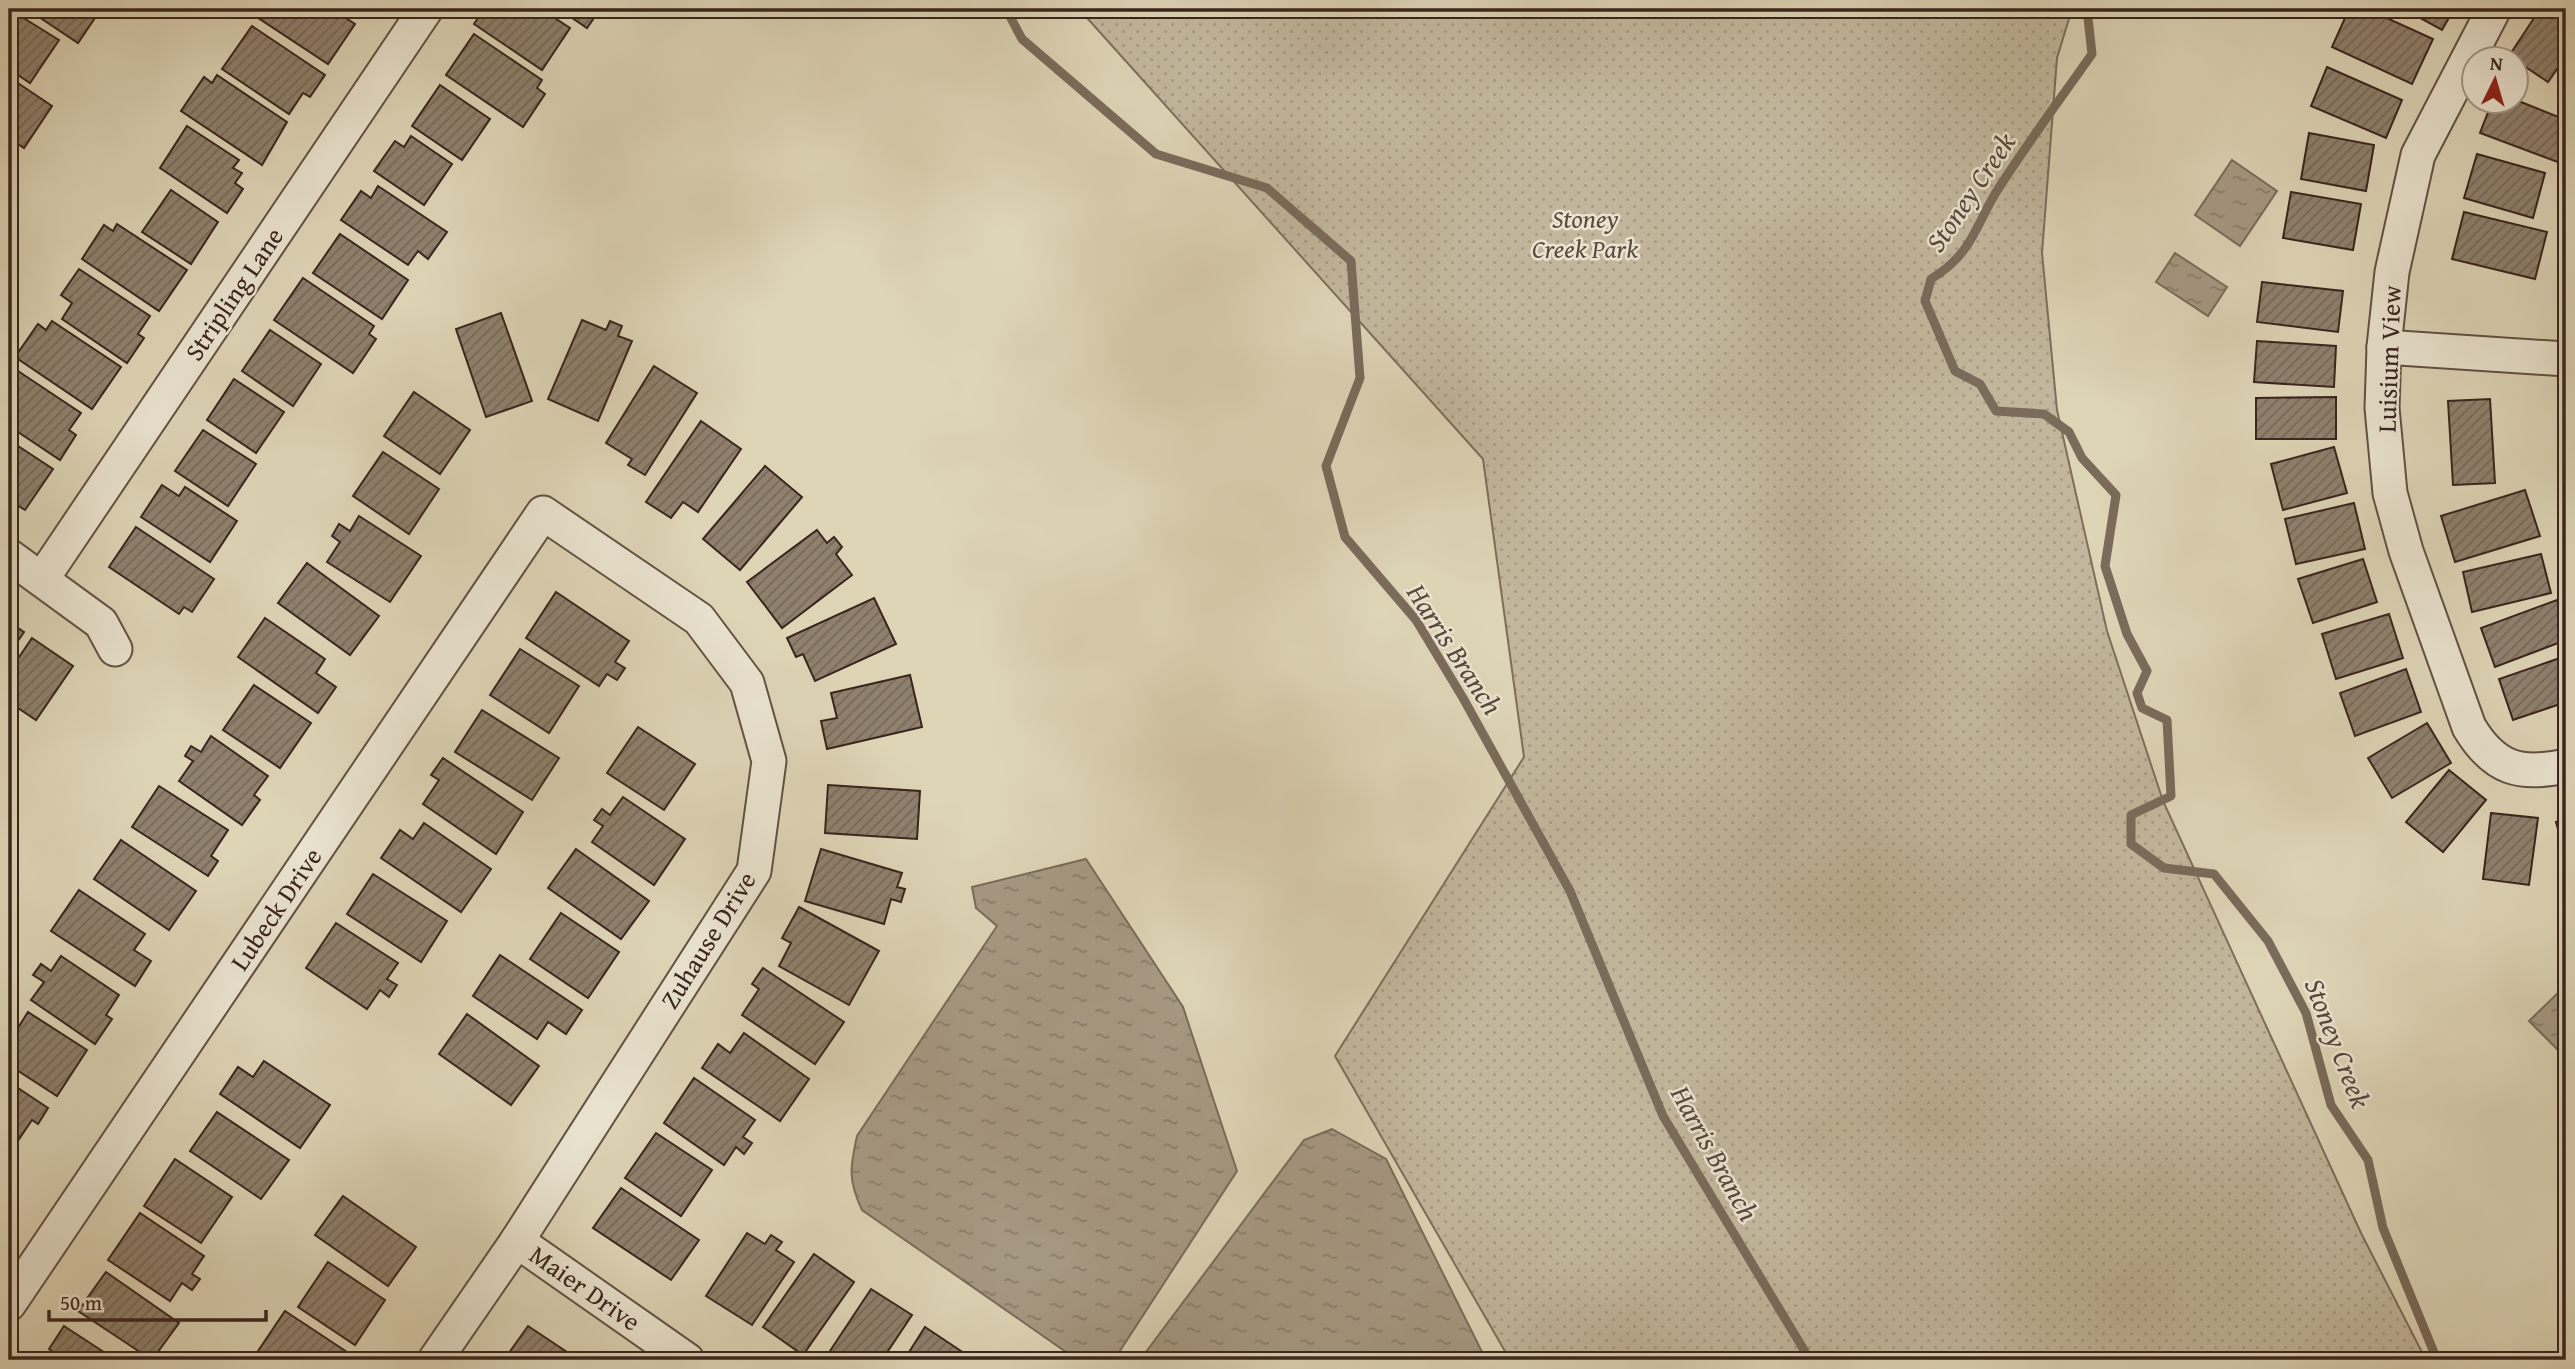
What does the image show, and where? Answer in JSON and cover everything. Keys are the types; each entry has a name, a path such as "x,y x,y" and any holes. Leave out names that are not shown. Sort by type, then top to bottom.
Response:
{"street":[{"name":"Stripling Lane","path":"42,579 426,9"},
{"name":"Luisium View","path":"2494,9 2418,155 2392,272 2384,347 2382,408 2390,493 2406,551 2469,727 2482,748 2505,766 2535,773 2566,766"},
{"path":"2384,347 2566,359"},
{"name":"Zuhause Drive","path":"435,1360 517,1241 754,871 769,761 747,683 699,619 543,513"},
{"name":"Lubeck Drive","path":"9,1304 543,513"},
{"path":"9,556 101,622 115,649"},
{"name":"Maier Drive","path":"517,1241 687,1360"}],"green space":[{"name":"Stoney Creek Park","path":"1079,9 2072,9 2057,58 2042,253 2057,410 2107,631 2163,801 2361,1233 2426,1360 1510,1360 1335,1056 1524,757 1483,459"}],"water":[{"path":"2232,160 2277,191 2240,246 2195,215"},
{"path":"2175,253 2227,287 2208,316 2156,282"},
{"path":"1086,859 1183,1007 1237,1171 1114,1360 1083,1360 1069,1354 862,1210 854,1190 852,1174 857,1136 997,926 976,908 972,887"},
{"path":"2566,985 2566,1058 2529,1021"},
{"path":"1332,1129 1386,1159 1486,1360 1140,1360 1304,1140"}],"building":[{"path":"9,9 59,40 30,83 9,69"},
{"path":"27,9 101,9 78,43"},
{"path":"252,9 332,9 355,24 328,64 249,12"},
{"path":"484,9 541,9 570,28 542,70 474,24"},
{"path":"559,9 600,9 587,28"},
{"path":"2349,9 2367,9 2433,39 2412,84 2332,47"},
{"path":"2404,9 2454,9 2442,30"},
{"path":"2540,9 2566,9 2566,56 2548,82 2530,70 2530,46 2516,46"},
{"path":"252,26 325,75 310,97 303,93 289,114 222,69"},
{"path":"474,34 542,80 537,88 545,94 523,127 446,75"},
{"path":"2327,67 2402,100 2386,138 2311,106"},
{"path":"217,75 287,122 262,165 181,111 204,77 212,83"},
{"path":"9,77 52,106 24,148 9,138"},
{"path":"440,85 490,119 462,160 412,126"},
{"path":"2530,106 2566,120 2566,155 2563,164 2480,133 2487,116 2530,116"},
{"path":"187,126 239,160 233,168 242,173 235,183 243,189 227,213 160,168"},
{"path":"2309,133 2374,145 2366,191 2301,179"},
{"path":"411,136 452,164 424,205 374,171 395,141 404,147"},
{"path":"2477,154 2545,173 2533,218 2464,198"},
{"path":"378,186 447,232 428,259 418,251 408,265 341,220 361,191 371,198"},
{"path":"171,190 218,222 191,264 142,232"},
{"path":"2291,192 2361,204 2353,250 2283,238"},
{"path":"2464,212 2547,232 2535,279 2452,259"},
{"path":"117,224 187,270 159,311 82,259 104,225 113,231"},
{"path":"340,234 408,280 382,319 313,273"},
{"path":"79,269 150,316 138,334 144,338 127,363 62,319 72,303 61,295"},
{"path":"303,278 374,326 369,334 376,339 353,373 274,320"},
{"path":"2262,282 2343,291 2338,332 2257,322"},
{"path":"501,313 532,401 486,417 456,329"},
{"path":"582,320 606,330 610,321 622,326 618,336 632,341 598,421 548,399"},
{"path":"52,321 121,367 92,409 15,357 38,324 46,330"},
{"path":"270,330 321,364 293,406 242,371"},
{"path":"2257,341 2336,346 2334,387 2254,382"},
{"path":"654,366 697,393 645,475 628,465 632,459 606,443"},
{"path":"12,367 81,413 69,430 76,435 60,460 9,426 9,373"},
{"path":"234,379 284,412 256,453 207,420"},
{"path":"414,392 470,430 440,474 384,436"},
{"path":"2336,397 2336,439 2256,439 2256,398"},
{"path":"2490,399 2495,483 2453,485 2448,401"},
{"path":"701,421 741,449 698,512 683,502 671,518 646,502"},
{"path":"203,430 256,464 228,506 175,471"},
{"path":"9,440 53,469 25,510 9,500"},
{"path":"2334,447 2347,493 2283,510 2271,464"},
{"path":"383,452 439,489 409,534 353,496"},
{"path":"765,466 802,497 740,570 703,539"},
{"path":"162,485 179,496 185,487 237,521 210,562 141,517"},
{"path":"2525,490 2540,536 2455,562 2441,516"},
{"path":"2354,503 2365,549 2296,564 2285,519"},
{"path":"359,516 421,556 390,602 327,562 340,542 332,536 339,524 350,531"},
{"path":"136,527 214,579 192,612 184,607 179,614 109,567"},
{"path":"817,530 827,543 834,537 842,547 836,554 852,575 782,628 747,582"},
{"path":"2541,554 2551,593 2472,612 2463,572"},
{"path":"2363,559 2377,602 2313,623 2298,579"},
{"path":"307,563 379,616 350,655 278,603"},
{"path":"556,592 629,641 615,662 625,668 617,680 607,674 599,686 526,638"},
{"path":"874,598 896,644 815,681 803,654 796,657 787,638"},
{"path":"2557,600 2566,624 2566,640 2495,667 2481,628"},
{"path":"2389,614 2403,658 2336,679 2322,634"},
{"path":"265,618 325,659 316,673 336,687 318,713 238,657"},
{"path":"9,622 24,632 9,654"},
{"path":"32,638 73,666 36,720 9,702 9,672"},
{"path":"520,649 579,686 549,733 490,695"},
{"path":"2566,656 2566,702 2513,720 2499,679"},
{"path":"2406,669 2421,712 2355,736 2340,693"},
{"path":"910,675 922,727 827,749 821,721 837,718 831,693"},
{"path":"254,685 311,723 280,768 223,730"},
{"path":"482,710 559,758 532,800 455,752"},
{"path":"2427,723 2451,763 2392,798 2368,758"},
{"path":"638,727 695,764 664,810 607,773"},
{"path":"211,736 268,776 254,795 260,800 242,825 179,781 193,761 185,756 191,746 201,752"},
{"path":"443,758 523,812 496,854 423,804 439,780 431,775"},
{"path":"2449,770 2486,800 2443,852 2406,822"},
{"path":"828,785 920,791 917,839 825,833"},
{"path":"159,786 228,830 211,856 218,861 208,876 132,827"},
{"path":"623,797 685,839 654,885 592,842 603,826 594,820 602,809 610,815"},
{"path":"2491,813 2538,818 2529,885 2483,879"},
{"path":"2566,819 2566,858 2556,822"},
{"path":"424,823 491,869 461,912 381,858 400,830 413,839"},
{"path":"121,840 196,891 169,930 94,879"},
{"path":"576,849 649,901 621,939 548,888"},
{"path":"821,849 902,873 897,887 905,889 901,902 891,899 884,924 805,901"},
{"path":"373,874 447,921 421,962 347,914"},
{"path":"79,890 145,934 134,950 151,961 135,986 51,931"},
{"path":"799,907 879,951 849,1005 779,966 791,943 782,938"},
{"path":"561,913 619,952 588,998 530,959"},
{"path":"336,923 398,963 387,979 397,985 389,997 380,990 367,1009 306,968"},
{"path":"500,955 582,1010 566,1034 548,1022 537,1039 473,996"},
{"path":"61,956 119,995 106,1015 112,1019 95,1044 31,1000 44,982 33,975 41,964 51,971"},
{"path":"763,968 844,1022 815,1064 742,1015 759,989 752,984"},
{"path":"28,1012 87,1050 57,1096 9,1065 9,1042"},
{"path":"467,1014 539,1066 511,1105 439,1054"},
{"path":"744,1033 809,1079 780,1121 702,1068 718,1044 730,1053"},
{"path":"264,1061 330,1105 300,1148 220,1094 238,1067 253,1077"},
{"path":"694,1078 755,1120 743,1137 752,1143 744,1154 736,1147 724,1165 664,1123"},
{"path":"9,1082 48,1108 38,1124 32,1120 15,1145 9,1141"},
{"path":"217,1112 289,1160 261,1199 190,1151"},
{"path":"656,1133 712,1170 681,1216 625,1178"},
{"path":"175,1159 232,1197 201,1243 144,1206"},
{"path":"621,1188 699,1240 671,1280 593,1228"},
{"path":"343,1196 416,1247 388,1286 315,1235"},
{"path":"140,1213 204,1256 192,1274 200,1279 192,1290 182,1283 170,1301 108,1260"},
{"path":"747,1233 765,1244 771,1235 782,1242 776,1250 794,1262 752,1325 706,1296"},
{"path":"814,1254 854,1282 803,1355 763,1327"},
{"path":"328,1262 385,1300 355,1345 298,1307"},
{"path":"106,1272 179,1323 152,1360 78,1311"},
{"path":"871,1289 912,1315 882,1360 824,1360"},
{"path":"285,1311 347,1352 341,1360 258,1360 254,1357"},
{"path":"64,1326 116,1360 64,1360 49,1349"},
{"path":"528,1326 579,1360 504,1360"},
{"path":"925,1327 967,1355 964,1360 904,1360"}],"waterway":[{"name":"Harris Branch","path":"1006,9 1022,39 1156,154 1267,188 1351,261 1360,378 1326,466 1345,537 1416,620 1463,698 1570,891 1663,1116 1810,1360"},
{"name":"Stoney Creek","path":"2087,9 2092,54 2000,186 1965,248 1931,279 1925,301 1955,371 1980,384 1996,411 2044,414 2069,432 2082,458 2116,495 2105,566 2127,634 2147,671 2137,693 2142,708 2167,720 2171,796 2131,815 2131,844 2164,868 2214,874 2268,941 2306,1013 2331,1105 2368,1160 2383,1228 2437,1360"}]}
